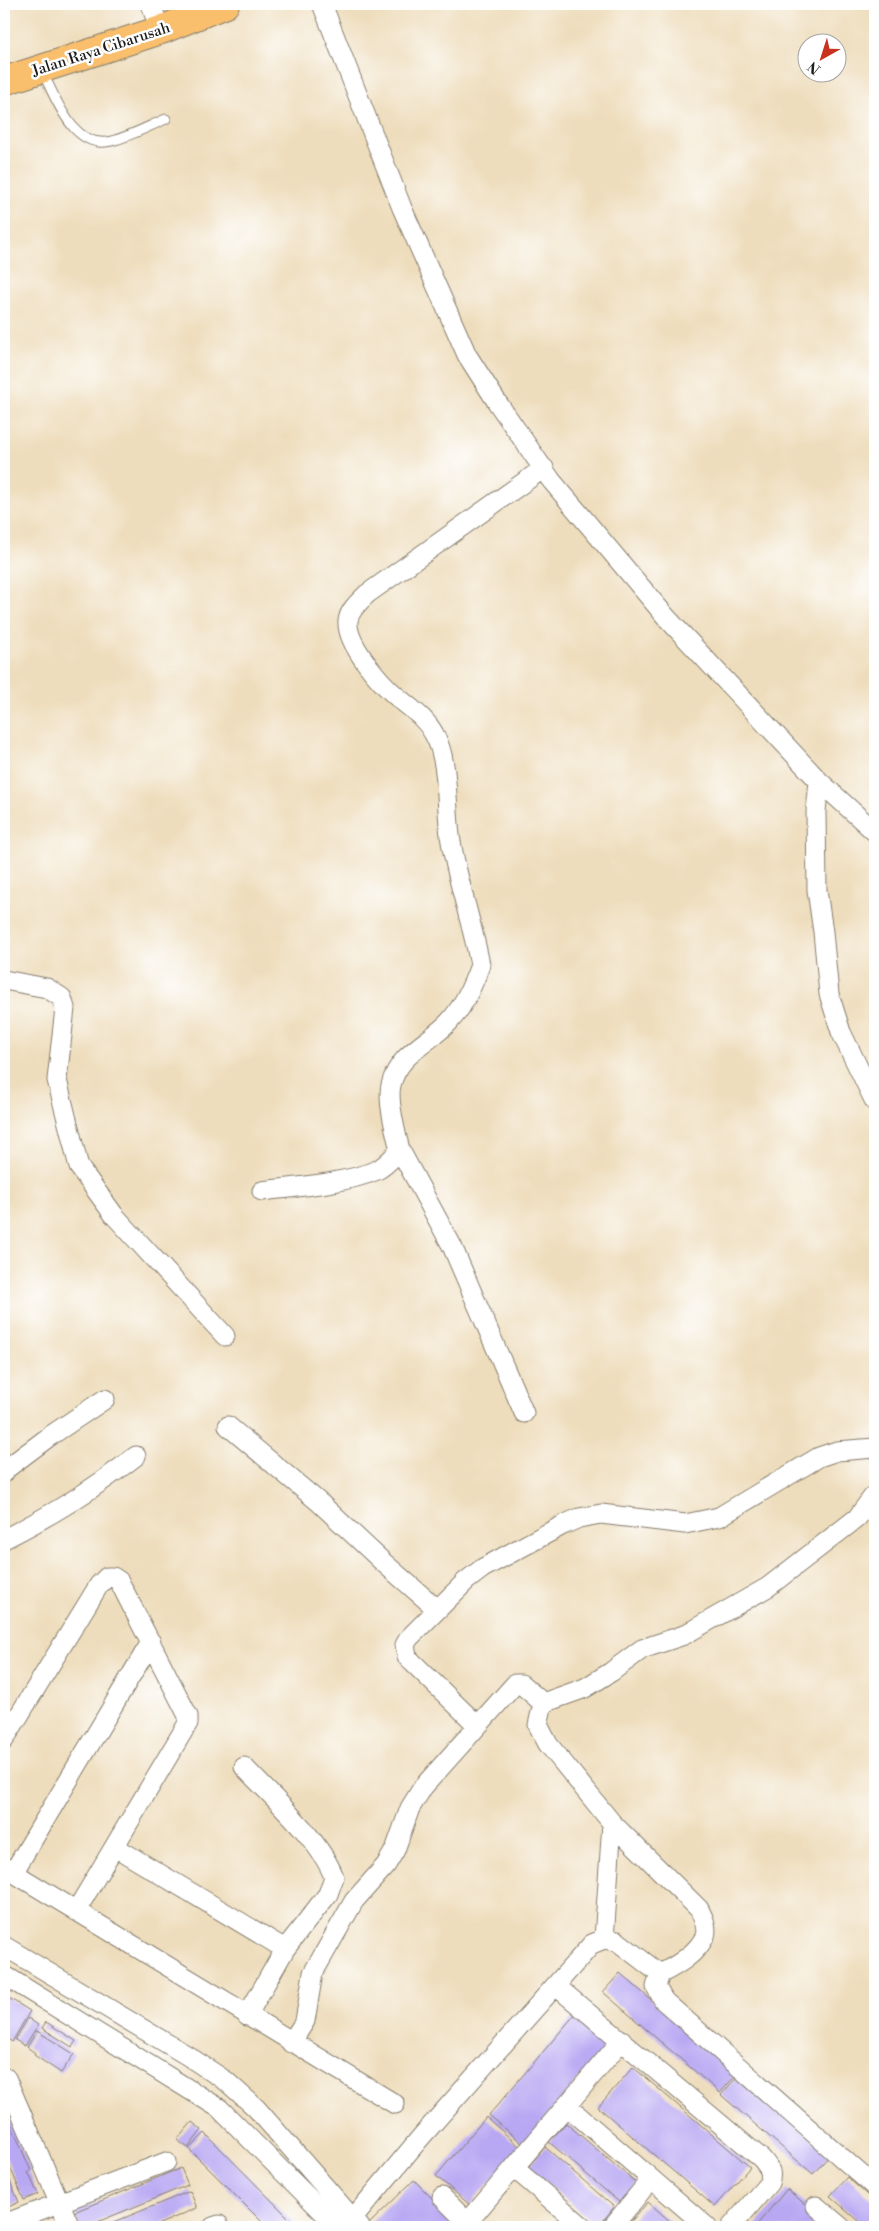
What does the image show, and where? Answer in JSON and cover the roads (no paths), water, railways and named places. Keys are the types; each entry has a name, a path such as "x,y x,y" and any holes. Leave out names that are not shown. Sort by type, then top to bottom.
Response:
{"main road":[{"name":"Jalan Raya Cibarusah","path":"4,81 161,30 225,4"}],"street":[{"path":"150,4 161,30"},
{"path":"322,4 402,208 467,355 544,468 667,618 819,781 875,832"},
{"path":"524,1413 452,1246 400,1150 394,1125 391,1088 398,1066 451,1020 473,985 480,964 450,836 441,751 434,733 420,716 395,696 358,651 350,634 348,620 356,605 367,594 544,468"},
{"path":"819,781 816,812 816,890 823,932 829,994 840,1032 875,1102"},
{"path":"4,980 47,988 57,992 62,998 65,1008 57,1080 79,1167 114,1215 225,1336"},
{"path":"262,1191 308,1186 371,1172 388,1162 400,1150"},
{"path":"4,1474 6,1469 50,1436 105,1399"},
{"path":"228,1426 320,1503 437,1609"},
{"path":"477,1725 407,1657 405,1650 409,1638 466,1581 484,1568 579,1518 619,1515 685,1524 719,1516 819,1458 837,1451 875,1448"},
{"path":"4,1539 46,1518 94,1489 136,1456"},
{"path":"543,1702 585,1688 642,1649 684,1636 768,1587 857,1518 875,1494"},
{"path":"4,1740 99,1585 107,1577 113,1577 119,1581 188,1716 188,1723 76,1911"},
{"path":"151,1642 9,1870 290,2043 395,2104"},
{"path":"290,2043 305,2021 313,1973 354,1901 386,1865 395,1850 410,1808 422,1787 514,1684 521,1684 543,1702"},
{"path":"543,1702 538,1725 548,1744 612,1823 699,1909 705,1921 705,1936 693,1951 679,1964 660,1974 656,1987 664,2001 875,2186"},
{"path":"244,1767 318,1847 329,1864 334,1877 328,1894 286,1949 247,2016"},
{"path":"604,1939 612,1823"},
{"path":"115,1847 286,1949"},
{"path":"349,2225 421,2137 592,1944 604,1939 617,1941 660,1974"},
{"path":"4,1946 188,2056 226,2081 256,2108 349,2225"},
{"path":"4,1975 219,2108 349,2225"},
{"path":"556,1986 762,2159 770,2168 772,2175 769,2183 731,2227"},
{"path":"442,2197 470,2225 514,2168 622,2040"},
{"path":"6,2078 70,2227"},
{"path":"567,2106 707,2227"},
{"path":"4,2224 166,2162"},
{"path":"514,2168 583,2227"},
{"path":"612,2227 652,2179"},
{"path":"816,2206 839,2226"}],"lane":[{"path":"41,68 68,120 80,134 92,141 111,141 166,119"}]}
